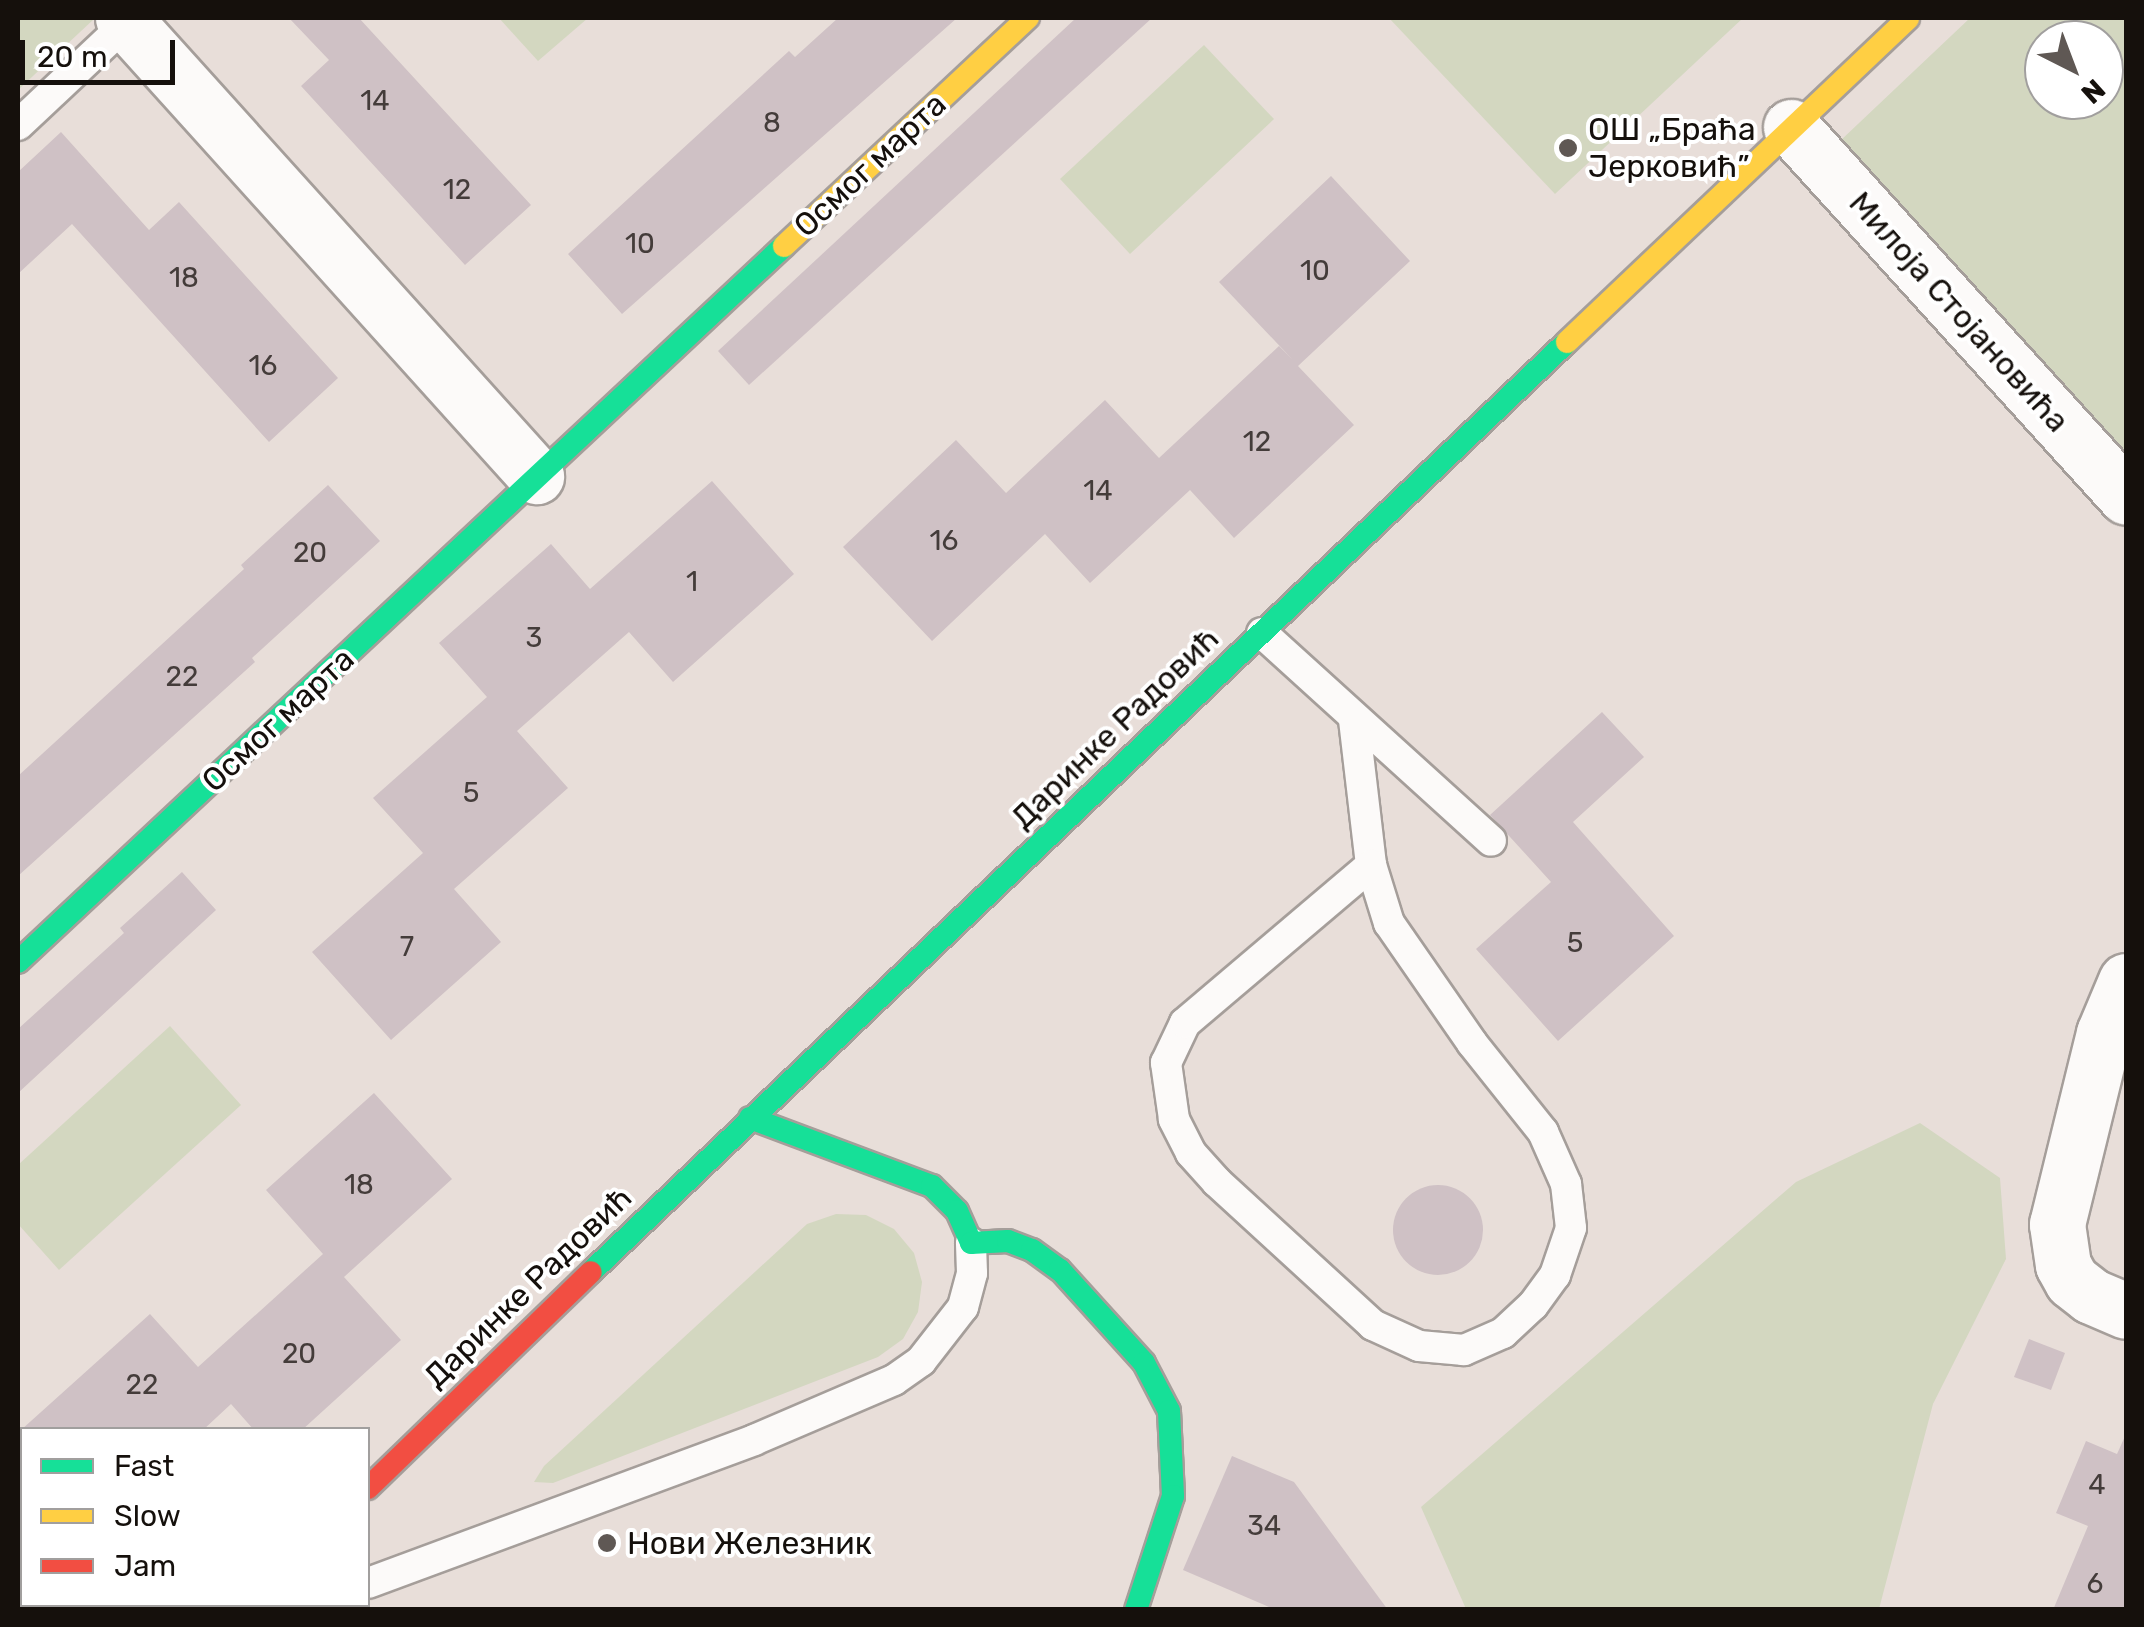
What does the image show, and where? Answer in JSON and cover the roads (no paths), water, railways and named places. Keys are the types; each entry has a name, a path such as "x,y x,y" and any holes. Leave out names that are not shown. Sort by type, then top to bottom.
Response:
{"street":[{"name":"Осмог марта","path":"18,962 1028,18"},
{"name":"Даринке Радовић","path":"370,1486 750,1118 1908,18"},
{"path":"127,19 536,476"},
{"name":"Милоја Стојановића","path":"1791,127 2126,497"},
{"path":"2126,980 2104,1034 2057,1224 2062,1265 2072,1281 2126,1311"},
{"path":"750,1118 932,1186 957,1211 971,1243 1008,1241 1032,1250 1060,1270 1126,1342 1160,1391 1174,1440 1173,1496 1136,1610"}],"lane":[{"path":"18,124 127,19"},
{"path":"1262,632 1491,842"},
{"path":"1354,720 1370,866 1389,923 1472,1043 1543,1132 1566,1184 1571,1228 1555,1275 1533,1306 1502,1332 1464,1350 1420,1346 1373,1325 1217,1182 1191,1153 1174,1119 1166,1063 1185,1023 1370,866"},
{"path":"370,1581 681,1468 894,1380 921,1361 963,1306 972,1273 971,1243"}],"place":[{"name":"ОШ „Браћа Јерковић”","path":"1568,148"},
{"name":"Нови Железник","path":"607,1543"}]}
